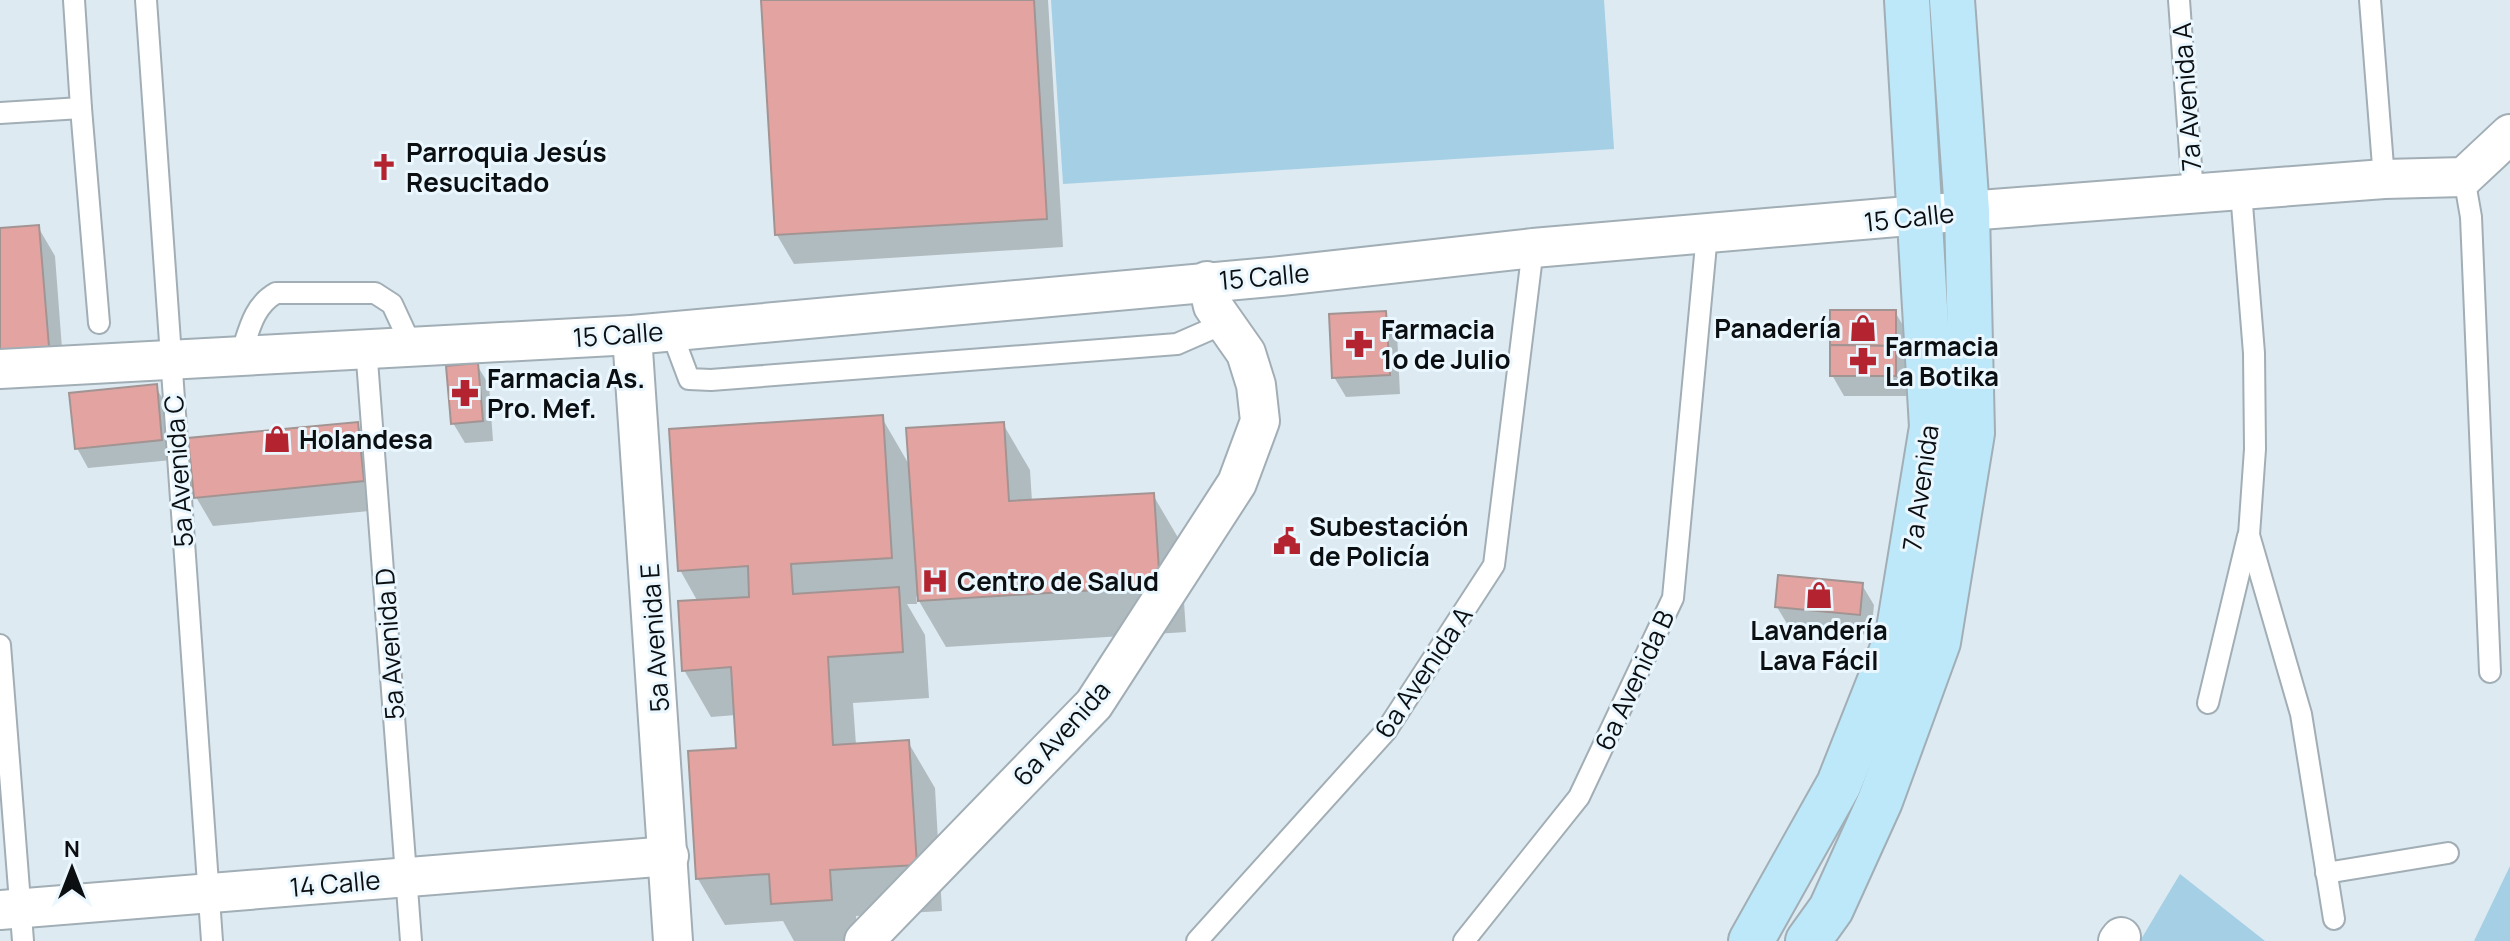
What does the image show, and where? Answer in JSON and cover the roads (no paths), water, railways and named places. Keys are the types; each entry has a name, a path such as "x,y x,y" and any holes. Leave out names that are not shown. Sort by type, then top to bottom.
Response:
{"street":[{"name":"7a Avenida","path":"1751,941 1839,784 1898,635 1932,427 1907,0"},
{"name":"7a Avenida","path":"1808,941 1831,909 1880,801 1938,642 1972,433 1967,211 1952,0"},
{"path":"2464,177 2510,134"},
{"name":"15 Calle","path":"0,369 632,335 1533,248 2384,179 2464,177"},
{"name":"6a Avenida","path":"864,941 1094,704 1237,483 1260,421 1256,385 1246,353 1213,306 1207,281"},
{"name":"5a Avenida E","path":"632,335 673,941"},
{"name":"14 Calle","path":"14,920 209,893 669,856"}],"lane":[{"path":"74,0 99,323"},
{"name":"5a Avenida C","path":"146,0 212,941"},
{"name":"7a Avenida A","path":"2179,0 2193,194"},
{"path":"2370,0 2384,179"},
{"path":"0,113 81,108"},
{"path":"2464,177 2471,217 2490,672"},
{"path":"2208,703 2249,535 2255,449 2254,353 2241,192"},
{"name":"6a Avenida B","path":"1464,941 1579,797 1673,598 1707,234"},
{"name":"6a Avenida A","path":"1197,941 1386,731 1494,565 1533,248"},
{"path":"241,354 257,310 264,300 276,293 375,293 385,297 396,310 411,345"},
{"path":"671,331 689,379 711,380 1177,344 1225,323"},
{"name":"5a Avenida D","path":"366,347 411,941"},
{"path":"2249,535 2301,714 2334,919"},
{"path":"0,645 14,920"},
{"path":"2326,873 2448,853"}],"place":[{"name":"Parroquia Jesús Resucitado","path":"384,167"},
{"name":"Panadería","path":"1863,328"},
{"name":"Farmacia 1o de Julio","path":"1359,344"},
{"name":"Farmacia La Botika","path":"1863,361"},
{"name":"Farmacia As. Pro. Mef.","path":"465,393"},
{"name":"Holandesa","path":"277,439"},
{"name":"Subestación de Policía","path":"1287,541"},
{"name":"Centro de Salud","path":"935,581"},
{"name":"Lavandería Lava Fácil","path":"1819,595"}]}
